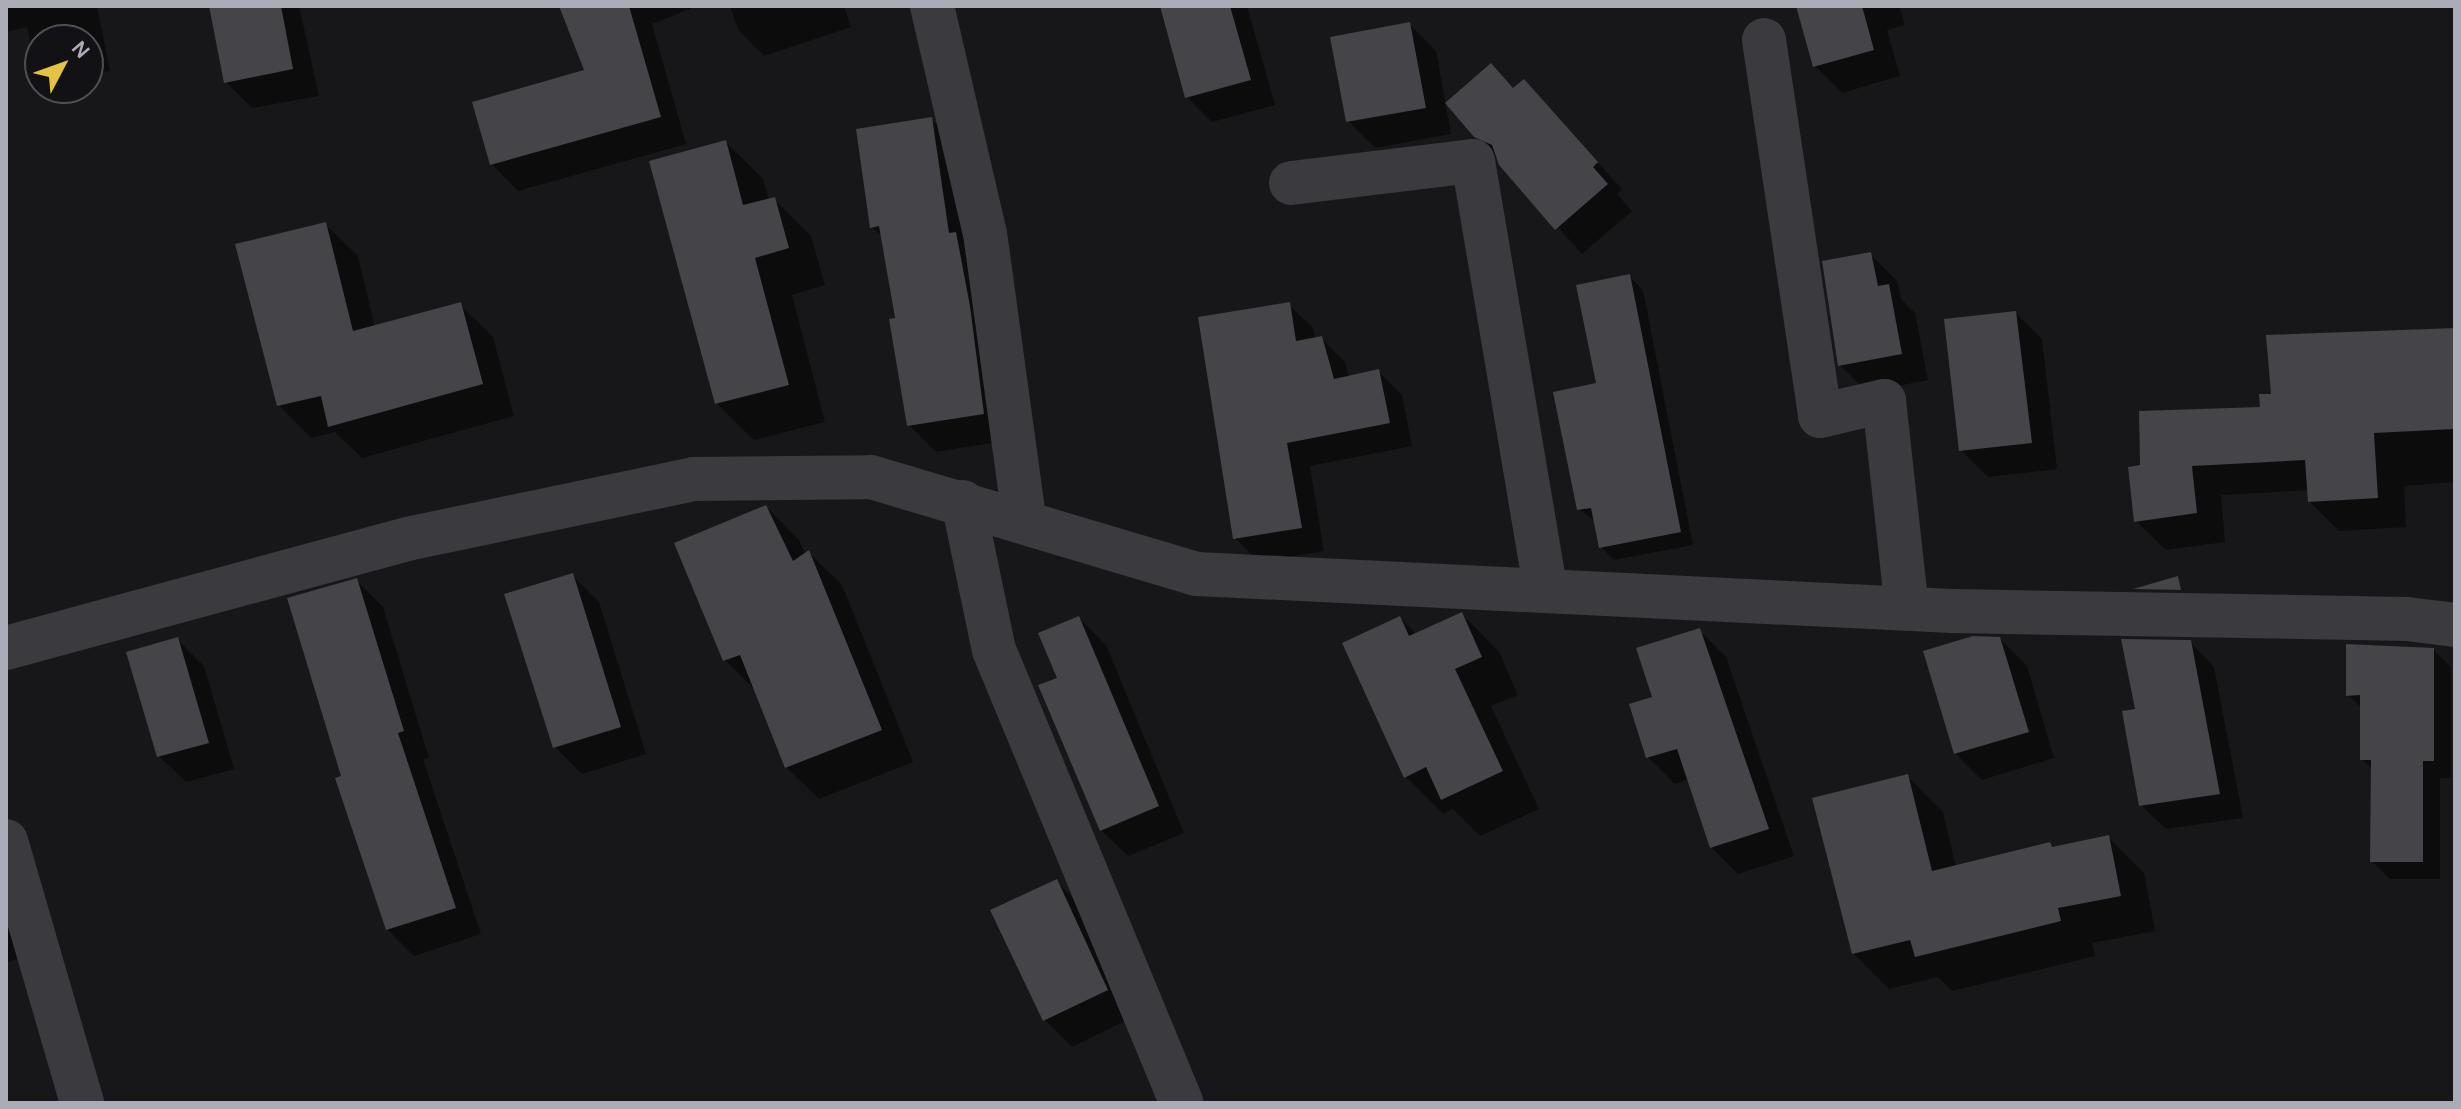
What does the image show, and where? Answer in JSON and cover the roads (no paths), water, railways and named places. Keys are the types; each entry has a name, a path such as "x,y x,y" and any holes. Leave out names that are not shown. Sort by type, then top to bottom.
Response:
{"street":[{"path":"932,6 985,233 1024,519"},
{"path":"1764,40 1820,416 1884,401 1907,609"},
{"path":"1291,183 1473,161 1546,591"},
{"path":"6,648 407,539 693,479 871,477 1024,519 1197,574 1907,609 2407,619 2455,625"},
{"path":"963,502 994,650 1182,1103"},
{"path":"6,841 82,1103"}]}
